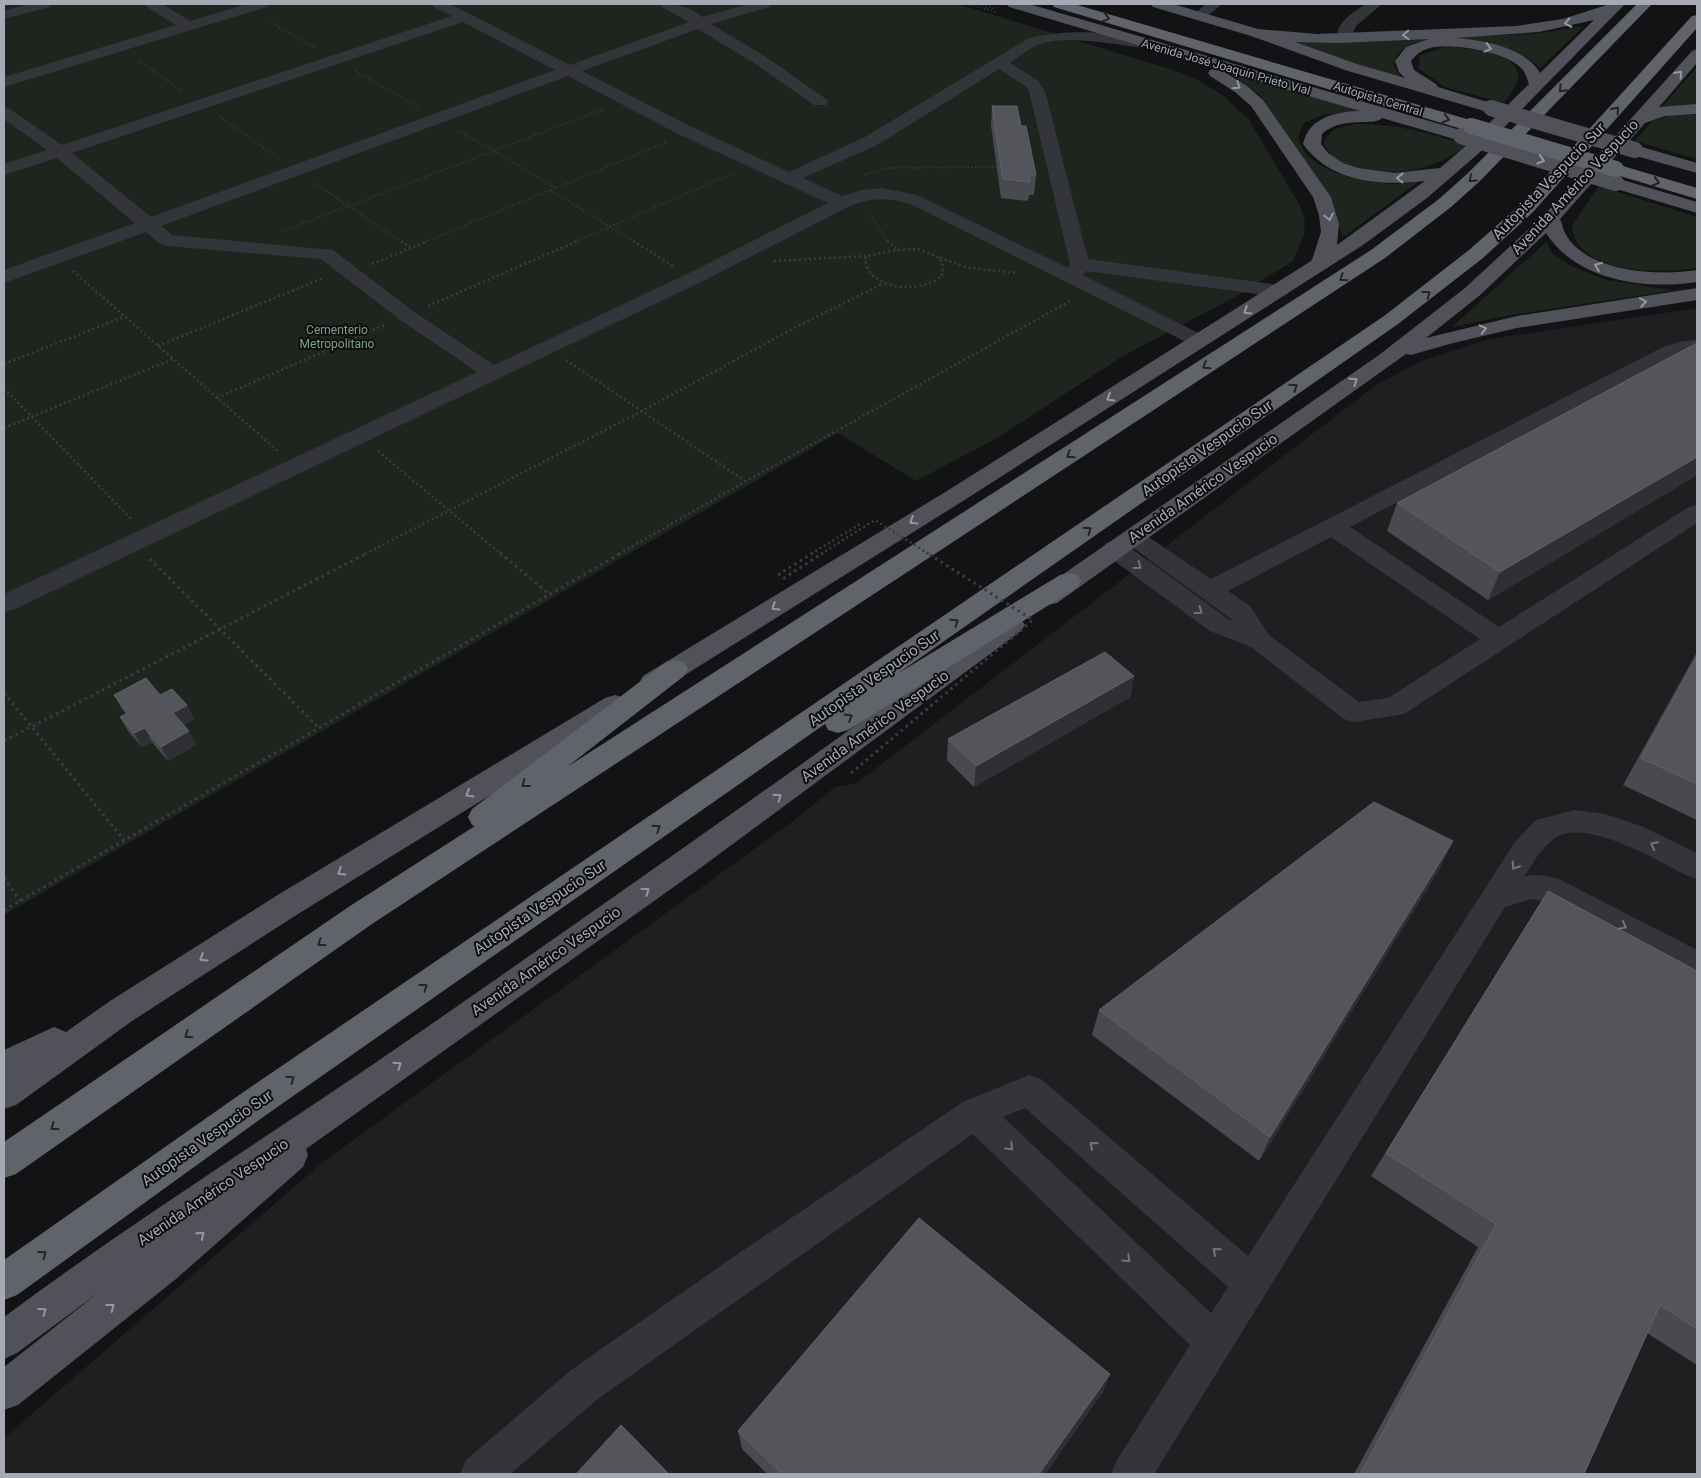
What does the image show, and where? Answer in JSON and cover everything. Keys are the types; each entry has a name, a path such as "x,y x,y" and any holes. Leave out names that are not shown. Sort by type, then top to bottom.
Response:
{"highway":[{"name":"Autopista Central","path":"1059,4 1476,122"},
{"name":"Autopista Central","path":"1100,4 1476,122"},
{"path":"4,1162 361,915 1378,254 1445,203 1486,166 1645,4"},
{"name":"Autopista Vespucio Sur","path":"4,1282 278,1088 1384,325 1436,287 1503,231 1538,197 1697,20"},
{"path":"1623,165 1697,179"},
{"path":"684,809 844,720 1070,582"},
{"path":"361,915 463,832 675,669"}],"main road":[{"name":"Avenida José Joaquín Prieto Vial","path":"1014,4 1416,123 1476,122 1623,165 1675,161 1697,167"},
{"name":"Avenida José Joaquín Prieto Vial","path":"1158,4 1256,33 1351,67 1449,96 1476,122 1623,165 1696,204"},
{"name":"Avenida José Joaquín Prieto Vial","path":"1256,33 1302,38 1345,38 1534,28 1578,21 1616,6"},
{"path":"4,1094 121,1011 295,900 675,669 1318,266 1391,216 1448,171 1495,128 1616,6"},
{"path":"1145,43 1209,70 1241,89 1257,103 1327,207 1331,228 1330,238 1328,248 1318,266"},
{"path":"1449,96 1428,86 1407,72 1403,65 1407,54 1418,47 1434,44 1453,43 1483,47 1504,53 1527,66 1533,72 1536,86"},
{"name":"Avenida Américo Vespucio","path":"4,1340 127,1251 358,1093 832,758 1124,543 1386,359 1472,292 1551,218 1697,54"},
{"path":"1637,120 1663,111 1697,109"},
{"path":"1416,123 1369,117 1344,118 1329,122 1318,128 1312,138 1312,144 1320,156 1328,161 1346,169 1368,175 1413,178 1448,171"},
{"path":"1551,218 1553,231 1564,245 1581,258 1603,268 1646,278 1670,279 1697,276"},
{"path":"1386,359 1439,340 1503,324 1697,294"},
{"path":"4,1066 121,1011"},
{"path":"4,1391 217,1221 358,1093"}],"street":[{"path":"4,14 44,4"},
{"path":"152,4 188,26"},
{"path":"439,4 690,132 836,199"},
{"path":"667,4 692,16 699,23 760,60 820,102"},
{"path":"4,277 699,23 764,4"},
{"path":"1199,16 1216,4"},
{"path":"1345,38 1345,31 1348,26 1375,4"},
{"path":"4,82 255,6"},
{"path":"4,170 464,17"},
{"path":"790,178 871,141 1030,42 1048,38 1080,37 1145,43"},
{"path":"998,62 1031,83 1037,91 1076,271 1097,290 1199,341"},
{"path":"4,112 59,151 167,240 326,254 350,270 406,316 492,373"},
{"path":"4,604 694,278 836,199 870,193 904,195 1076,271 1279,291"},
{"path":"1210,590 1670,351 1683,346 1697,346"},
{"path":"1124,543 1219,625 1260,641 1354,712 1394,706 1697,512"},
{"path":"1332,526 1499,640"},
{"path":"1124,543 1210,590 1241,612 1260,641"},
{"path":"1132,1474 1525,850 1546,828 1574,821 1605,824 1631,834 1697,867"},
{"path":"1494,898 1531,887 1550,889 1697,965"},
{"path":"480,1474 585,1384 742,1273 975,1113 1029,1090 1252,1283"},
{"path":"975,1113 1215,1343"}],"path":[{"path":"255,6 336,60 556,188"},
{"path":"118,47 411,248"},
{"path":"239,247 628,100"},
{"path":"158,346 350,270 411,248 690,132"},
{"path":"217,398 757,163"},
{"path":"836,199 871,172 882,168 997,167"},
{"path":"550,190 694,278"},
{"path":"868,211 885,239 897,250"},
{"path":"766,261 868,256 897,250 925,251 939,258 970,268 1022,274"},
{"path":"868,256 865,260 869,270 884,283 896,286 936,281 942,276 943,271 939,258"},
{"path":"58,258 295,466"},
{"path":"4,741 642,411 796,327 884,283"},
{"path":"4,910 746,481 1086,292 1097,290"},
{"path":"4,364 124,316"},
{"path":"547,348 746,481"},
{"path":"4,428 173,359"},
{"path":"4,388 32,416 221,629 319,728"},
{"path":"360,436 550,595"},
{"path":"851,772 1033,620 875,520 784,578 779,574 860,524"},
{"path":"4,693 124,840"},
{"path":"4,878 20,901"}],"shaded area":[{"path":"1697,308 1697,1474 4,1474 4,1438 323,1162 793,821 835,787 857,783 1376,385 1421,361 1490,339"}],"green space":[{"name":"Cementerio Metropolitano","path":"4,4 958,4 1182,73 1198,80 1224,96 1249,120 1299,204 1305,221 1304,235 1293,261 1233,298 1123,356 997,438 916,481 838,433 4,915"},
{"path":"1584,26 1540,68 1531,60 1519,54 1424,42 1404,48 1397,56 1394,67 1400,75 1397,77 1283,40 1336,42 1533,34"},
{"path":"1446,47 1492,53 1513,64 1518,72 1517,83 1504,103 1445,87 1418,68 1420,55"},
{"path":"1697,67 1697,105 1662,107"},
{"path":"1226,71 1370,114 1325,114 1304,123 1299,136 1303,149 1311,159 1323,167 1336,173 1379,183 1395,184 1421,180 1343,237 1327,191 1260,95"},
{"path":"1672,115 1697,115 1697,159 1635,141 1653,121"},
{"path":"1355,124 1398,127 1467,145 1454,154 1425,167 1409,171 1376,172 1340,162 1333,158 1324,143 1332,131"},
{"path":"1599,186 1697,217 1697,268 1664,271 1623,268 1588,254 1577,242 1572,225"},
{"path":"1546,242 1553,254 1571,266 1607,280 1671,290 1697,287 1510,315 1452,327"}],"building":[{"path":"992,106 1017,106 1021,126 1026,126 1036,175 1029,175 1030,182 1003,179"},
{"path":"1697,343 1697,457 1500,572 1397,503"},
{"path":"1105,652 1134,676 976,766 948,739"},
{"path":"1697,656 1697,784 1641,758"},
{"path":"146,678 160,695 172,689 187,705 173,713 189,731 161,747 145,728 134,733 120,717 128,713 114,695"},
{"path":"1374,802 1453,841 1270,1137 1099,1010"},
{"path":"1548,891 1697,971 1697,1329 1660,1305 1584,1474 1360,1474 1496,1224 1386,1153"},
{"path":"919,1218 1110,1374 1039,1474 782,1474 738,1431"},
{"path":"621,1425 669,1474 576,1474"}]}
